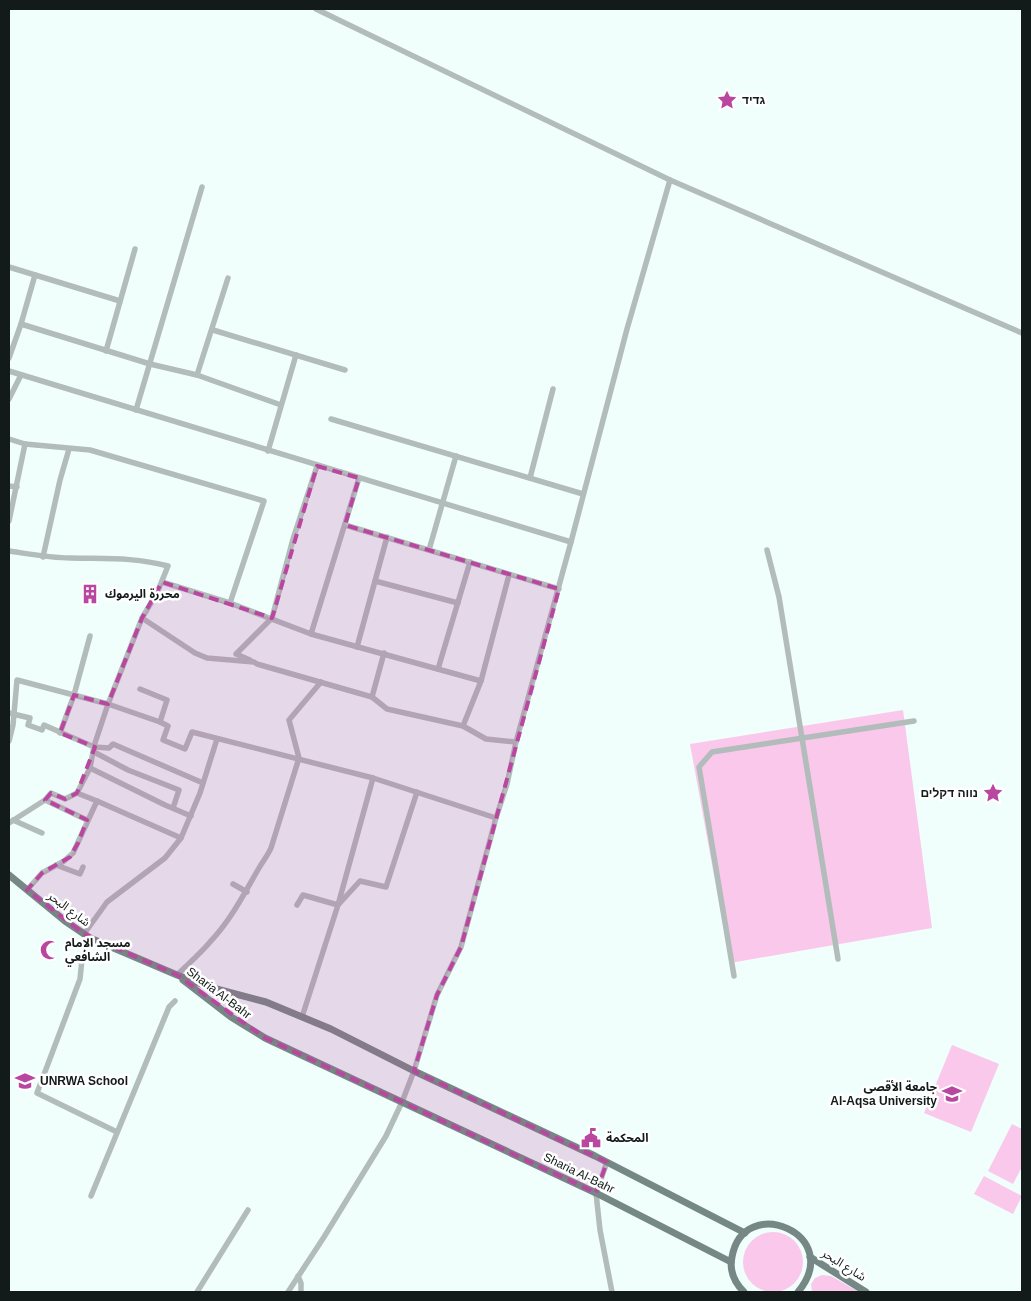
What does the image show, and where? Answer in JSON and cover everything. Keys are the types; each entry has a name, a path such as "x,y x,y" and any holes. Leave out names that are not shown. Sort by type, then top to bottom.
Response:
{"main road":[{"name":"شارع البحر","path":"9,875 65,921 87,936 176,975"},
{"name":"Sharia Al-Bahr","path":"176,975 208,987 266,1002 331,1029 607,1162 745,1233"},
{"name":"Sharia Al-Bahr","path":"176,975 252,1031 596,1193 731,1262"},
{"path":"744,1292 738,1286 733,1275 731,1262 733,1251 745,1233 755,1227 767,1224 779,1224 790,1228 806,1245 810,1257 810,1270 805,1283 798,1292"},
{"name":"شارع البحر","path":"810,1257 866,1292"}],"street":[{"path":"316,9 670,180 1022,332"},
{"path":"288,1292 324,1238 386,1136 414,1070 437,995 461,947 507,784 516,742 559,589 627,329 670,180"},
{"path":"136,410 202,187"},
{"path":"106,351 135,249"},
{"path":"9,267 120,301"},
{"path":"9,358 35,275"},
{"path":"197,375 213,330 228,278"},
{"path":"21,324 150,364 197,375 281,405"},
{"path":"213,330 345,370"},
{"path":"268,450 296,355"},
{"path":"9,371 571,542"},
{"path":"9,398 21,375"},
{"path":"530,478 553,389"},
{"path":"331,419 583,494"},
{"path":"9,439 25,444 90,450 264,501 230,603"},
{"path":"9,521 25,444"},
{"path":"43,557 69,449"},
{"path":"429,550 456,456"},
{"path":"317,466 293,539 272,618 236,654 257,664 372,698 387,709 463,726 486,738 516,742"},
{"path":"312,634 359,478"},
{"path":"9,486 17,487"},
{"path":"345,524 559,589"},
{"path":"357,647 387,537"},
{"path":"767,550 779,597 838,959"},
{"path":"9,551 43,557 129,558 168,566 162,582 142,618 108,704 90,768 77,793 65,799 51,793 45,800 11,822"},
{"path":"438,669 470,562"},
{"path":"463,726 481,681 509,575"},
{"path":"375,580 458,603"},
{"path":"162,582 230,603 312,634 481,681"},
{"path":"142,618 195,653 207,658 254,662"},
{"path":"60,732 74,695 90,636"},
{"path":"372,698 384,653"},
{"path":"9,741 13,725 11,713 17,680 108,704 160,722 168,726 163,740 185,749 192,732 372,778 496,818"},
{"path":"176,975 210,942 230,919 271,848 299,758 289,720 321,682"},
{"path":"140,689 167,700 160,722"},
{"path":"11,713 30,718 28,725 42,730 44,725 94,749 128,770 179,790 172,808"},
{"path":"734,976 699,767 712,752 914,720"},
{"path":"118,1132 37,1093 80,979 87,936 107,902 166,858 181,838 203,783 217,739"},
{"path":"94,749 109,748 113,744 203,783"},
{"path":"90,768 191,816"},
{"path":"302,1017 338,905 372,778"},
{"path":"338,905 360,881 386,887 417,792"},
{"path":"77,793 181,838"},
{"path":"45,800 87,820"},
{"path":"27,890 42,873 64,861 73,853 96,801"},
{"path":"11,822 42,834"},
{"path":"56,865 80,874 83,867"},
{"path":"233,884 247,892"},
{"path":"297,906 303,895 338,905"},
{"path":"91,1196 169,1007 175,1001"},
{"path":"607,1162 596,1193 600,1230 612,1292"},
{"path":"197,1292 248,1210"},
{"path":"298,1276 301,1283 301,1292"}],"highlighted area":[{"path":"317,466 359,478 345,525 559,589 461,947 437,995 414,1071 607,1162 596,1193 265,1038 177,975 84,934 27,890 42,873 70,857 78,843 87,820 45,800 51,793 65,799 77,793 95,747 60,733 74,695 108,704 142,618 162,582 272,618"}],"shaded area":[{"path":"903,710 932,928 730,963 690,744"},
{"path":"952,1045 999,1064 971,1132 924,1113"},
{"path":"1012,1124 1022,1129 1022,1167 1013,1184 988,1171"},
{"path":"984,1176 1022,1196 1013,1214 974,1194"},
{"path":"767,1232 779,1232 795,1240 801,1250 803,1262 801,1274 795,1284 779,1292 767,1292 751,1284 743,1268 743,1256 751,1240"},
{"path":"822,1275 831,1276 859,1292 812,1292 811,1284 815,1278"}],"place":[{"name":"גדיד","path":"727,100"},
{"name":"محررة اليرموك","path":"90,594"},
{"name":"נווה דקלים","path":"993,793"},
{"name":"مسجد الإمام الشافعي","path":"50,950"},
{"name":"UNRWA School","path":"25,1081"},
{"name":"جامعة الأقصى Al-Aqsa University","path":"952,1094"},
{"name":"المحكمة","path":"591,1138"}]}
